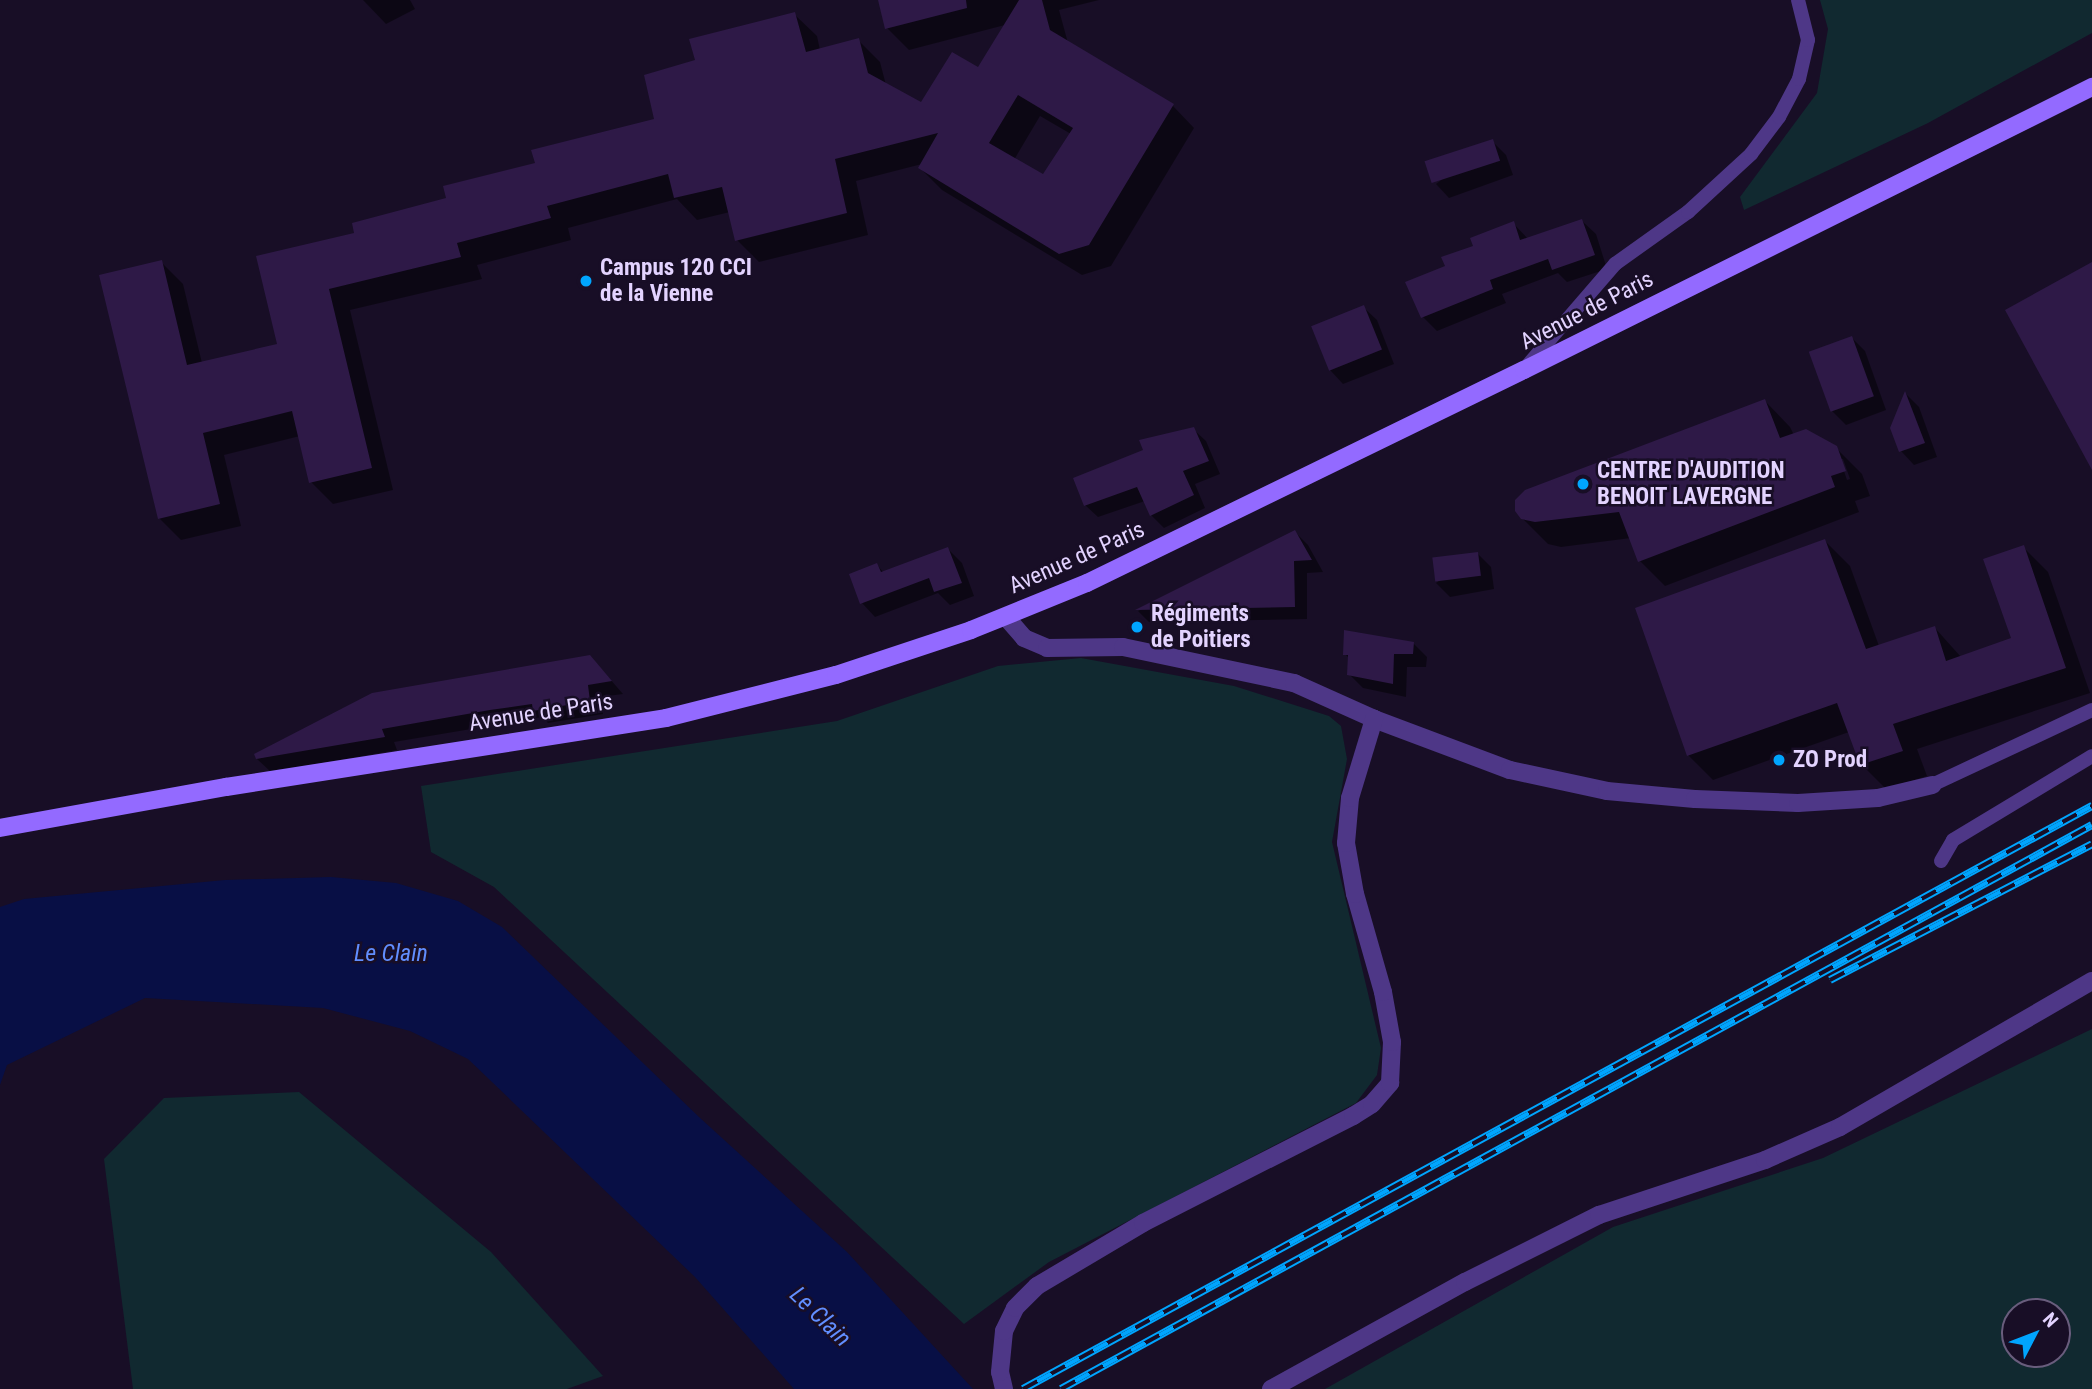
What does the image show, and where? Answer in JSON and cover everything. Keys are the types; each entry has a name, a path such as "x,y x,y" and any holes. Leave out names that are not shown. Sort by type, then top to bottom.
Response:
{"main road":[{"name":"Avenue de Paris","path":"0,828 226,787 666,718 836,675 1006,617 1100,577 1524,370 2092,87"}],"street":[{"path":"1006,617 1024,638 1047,648 1123,647 1294,683 1374,719 1510,770 1607,790 1695,799 1798,803 1878,798 1932,785"},
{"path":"1004,1389 1000,1372 1004,1331 1015,1308 1037,1286 1143,1223 1353,1116 1372,1104 1390,1083 1392,1042 1383,992 1355,894 1346,843 1352,787 1374,719"},
{"path":"1271,1389 1465,1282 1599,1215 1765,1160 1840,1126 2092,981"}],"lane":[{"path":"1524,370 1615,264 1688,212 1751,154 1779,117 1799,79 1808,40 1798,0"},
{"path":"1932,785 2092,710"},
{"path":"1941,861 1953,840 2092,756"}],"shaded area":[{"path":"1820,0 2092,0 2092,33 1928,123 1744,210 1740,197 1817,93 1828,29"},
{"path":"1081,658 1234,686 1329,716 1341,726 1347,759 1332,842 1381,1048 1377,1075 1356,1103 1049,1262 964,1324 494,887 431,852 421,786 837,721 998,666"},
{"path":"2092,1029 2092,1389 1325,1389 1613,1227 1823,1158"},
{"path":"299,1092 491,1252 603,1376 567,1389 133,1389 104,1159 164,1098"}],"water":[{"name":"Le Clain","path":"331,877 396,883 458,901 502,927 699,1117 847,1252 973,1389 794,1389 695,1277 468,1059 410,1031 323,1008 145,998 7,1065 0,1085 0,907 24,899 225,880"}],"building":[{"path":"878,0 966,0 967,8 885,29"},
{"path":"1019,0 1042,0 1050,30 1174,104 1089,245 1059,254 918,168 938,133 835,159 847,213 735,241 722,187 674,198 668,174 547,206 551,218 457,243 461,257 329,289 372,468 309,483 292,411 203,433 220,504 158,519 99,275 162,260 187,365 277,344 256,256 354,233 352,223 446,198 443,186 535,163 531,150 654,119 644,75 695,60 689,39 795,12 806,52 859,38 868,73 921,102 952,52 978,67","holes":["1018,95 1073,128 1043,174 989,143"]},
{"path":"1493,139 1500,161 1432,183 1425,161"},
{"path":"1582,219 1595,255 1552,270 1548,259 1490,280 1493,289 1421,318 1405,282 1445,266 1441,257 1473,246 1470,238 1514,221 1520,240"},
{"path":"2092,262 2092,470 2005,310"},
{"path":"1364,305 1382,350 1329,371 1311,326"},
{"path":"1852,336 1874,396 1831,412 1809,352"},
{"path":"1905,391 1925,443 1899,452 1890,428"},
{"path":"1765,399 1780,438 1806,429 1837,446 1846,471 1831,476 1835,487 1638,562 1619,512 1535,522 1521,519 1515,511 1515,500 1525,490"},
{"path":"1194,427 1209,461 1183,471 1194,495 1150,516 1137,487 1084,506 1073,478 1143,450 1139,440"},
{"path":"1295,530 1312,560 1294,561 1295,607 1135,610"},
{"path":"1825,539 1866,649 1935,626 1946,661 2011,638 1983,559 2024,545 2066,668 1893,724 1903,751 1860,765 1837,703 1687,756 1635,608"},
{"path":"948,547 962,583 934,592 929,578 860,604 849,574 877,563 881,572"},
{"path":"1478,552 1481,576 1435,581 1432,558"},
{"path":"1344,630 1414,642 1413,654 1394,654 1393,684 1347,675 1348,655 1343,655"},
{"path":"590,655 612,681 588,685 590,701 533,711 532,704 490,710 382,729 385,737 256,759 254,754 372,693"}],"railway":[{"path":"1023,1389 2092,806"},
{"path":"1061,1389 2092,825"},
{"path":"1830,980 2092,844"}],"place":[{"name":"Campus 120 CCI de la Vienne","path":"586,281"},
{"name":"CENTRE D'AUDITION BENOIT LAVERGNE","path":"1583,484"},
{"name":"Régiments de Poitiers","path":"1137,627"},
{"name":"ZO Prod","path":"1779,760"}]}
